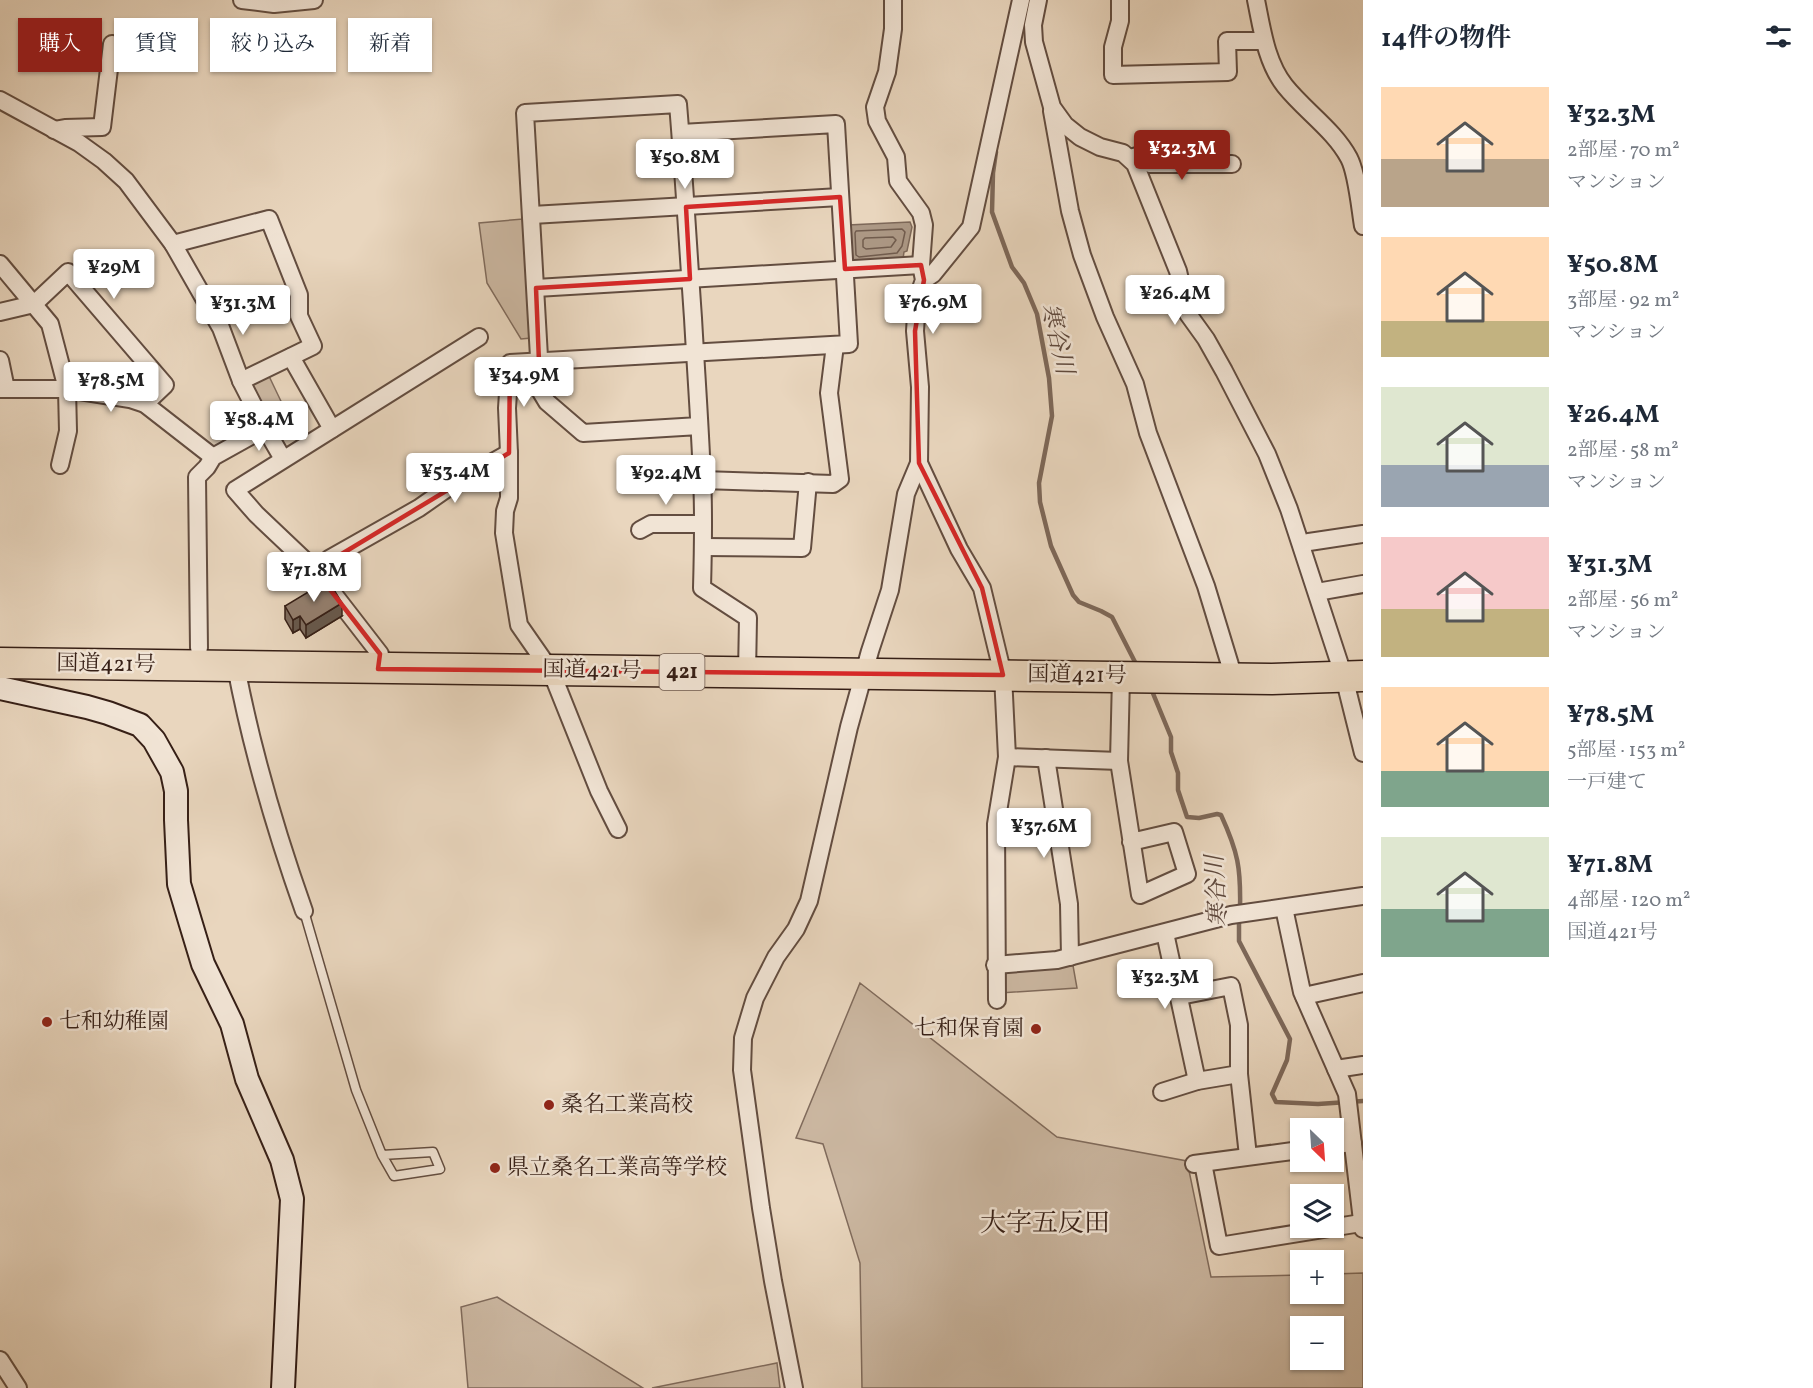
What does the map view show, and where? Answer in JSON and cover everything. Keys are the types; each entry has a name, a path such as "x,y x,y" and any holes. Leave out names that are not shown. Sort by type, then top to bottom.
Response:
{"highway":[{"name":"国道421号","path":"0,663 1234,678 1354,676"}],"street":[{"path":"250,0 274,4 314,0"},
{"path":"794,1388 761,1208 742,1070 743,1038 755,998 776,957 796,929 809,902 849,727 890,590 906,494 919,463 920,387 915,331 917,300 923,273 924,225 921,213 898,181 896,157 877,121 875,107 886,72 893,29 893,0"},
{"path":"536,288 845,269 933,274 971,227 1021,0"},
{"path":"1038,0 1033,25 1034,42 1052,107 1070,211 1082,255 1135,384 1149,433 1206,586 1234,678"},
{"path":"1120,0 1120,21 1113,48 1113,75 1228,72 1227,41 1264,41"},
{"path":"1256,0 1264,41 1275,70 1284,85 1339,142 1350,159 1354,169 1363,226"},
{"path":"54,129 102,127 112,44"},
{"path":"0,100 79,143 126,181 173,244 221,328 241,381 283,459"},
{"path":"699,426 583,433 547,402 541,392 525,113 678,104 686,207 695,353 702,480 702,588 748,618 747,672"},
{"path":"1052,107 1065,125 1080,137 1100,147 1123,153 1135,164 1174,260 1188,314 1206,339 1267,454 1317,592 1354,676 1363,753"},
{"path":"618,829 599,791 551,671 519,625 504,533 510,489 507,408 510,363 849,344 836,124 681,133"},
{"path":"1130,158 1141,155 1149,164 1232,164"},
{"path":"532,215 840,197"},
{"path":"173,244 269,219 298,295 299,316 313,346 241,381"},
{"path":"0,264 50,324 67,389 68,431 60,465"},
{"path":"0,312 34,304 68,272 165,385 145,404"},
{"path":"378,669 380,654 315,570 256,514 235,490 479,337"},
{"path":"665,480 832,484 840,478 829,393 835,345"},
{"path":"291,357 332,429"},
{"path":"0,360 3,389 67,389 130,399 145,404 213,457"},
{"path":"199,648 197,477 213,457 265,428"},
{"path":"315,570 329,559 509,453"},
{"path":"919,463 959,549 982,588 1003,675 1007,757 996,824 995,965 997,1000"},
{"path":"703,547 802,548 808,482"},
{"path":"640,530 651,524 703,524"},
{"path":"1302,546 1309,542 1363,534"},
{"path":"1317,592 1363,584"},
{"path":"236,667 245,712 283,852 304,911"},
{"path":"1121,676 1119,761 1131,842"},
{"path":"0,688 108,712 140,725 154,740 172,772 176,791 179,884 189,921 203,964 232,1024 248,1079 282,1160 292,1199 283,1388"},
{"path":"1007,757 1119,761"},
{"path":"1046,758 1069,904 1070,957"},
{"path":"995,965 1057,960 1238,914 1363,896"},
{"path":"1284,908 1302,992 1348,1101 1362,1226 1219,1246 1198,1163 1290,1151"},
{"path":"1165,933 1197,1081"},
{"path":"1304,996 1363,983"},
{"path":"1180,996 1231,986 1239,1025 1239,1074 1248,1156"},
{"path":"1336,1069 1363,1065"},
{"path":"1162,1092 1197,1081 1239,1074"},
{"path":"1344,1144 1353,1143"},
{"path":"0,1360 18,1388"}],"lane":[{"path":"304,911 356,1090 382,1155 394,1176 440,1169 433,1152 382,1155"}],"highlighted area":[{"path":"840,197 845,269 921,265 924,280 915,331 919,463 982,588 1003,675 378,669 380,654 315,570 509,453 510,363 539,362 536,288 690,279 686,207"}],"shaded area":[{"path":"523,219 531,338 521,339 487,283 479,223"},
{"path":"268,374 288,416 270,428 249,387"},
{"path":"1072,960 1077,988 1000,993 998,967"},
{"path":"860,983 1057,1137 1187,1161 1211,1277 1290,1275 1290,1304 1344,1304 1344,1274 1363,1273 1363,1388 862,1388 860,1263 823,1144 796,1138"},
{"path":"497,1297 643,1388 468,1388 461,1307"},
{"path":"777,1363 780,1388 652,1388"}],"water":[{"path":"910,222 912,227 903,259 854,263 850,259 848,225"}],"building":[{"path":"328,580 342,603 306,625 300,616 293,620 285,606"}],"waterway":[{"name":"寒谷川","path":"996,152 992,212 1012,267 1024,283 1037,314 1049,378 1052,416 1039,483 1040,502 1051,546 1073,595 1079,602 1112,617 1135,662"},
{"name":"寒谷川","path":"1152,691 1171,737 1171,752 1178,773 1178,790 1187,817 1221,815 1227,828 1237,861 1240,909"},
{"name":"寒谷川","path":"1239,917 1239,941 1290,1039 1287,1060 1272,1094 1276,1102 1318,1104 1363,1101"}],"place":[{"name":"七和幼稚園","path":"47,1022"},
{"name":"七和保育園","path":"1036,1029"},
{"name":"桑名工業高校","path":"549,1105"},
{"name":"県立桑名工業高等学校","path":"495,1168"}],"district":[{"name":"大字五反田","path":"1045,1224"}]}
